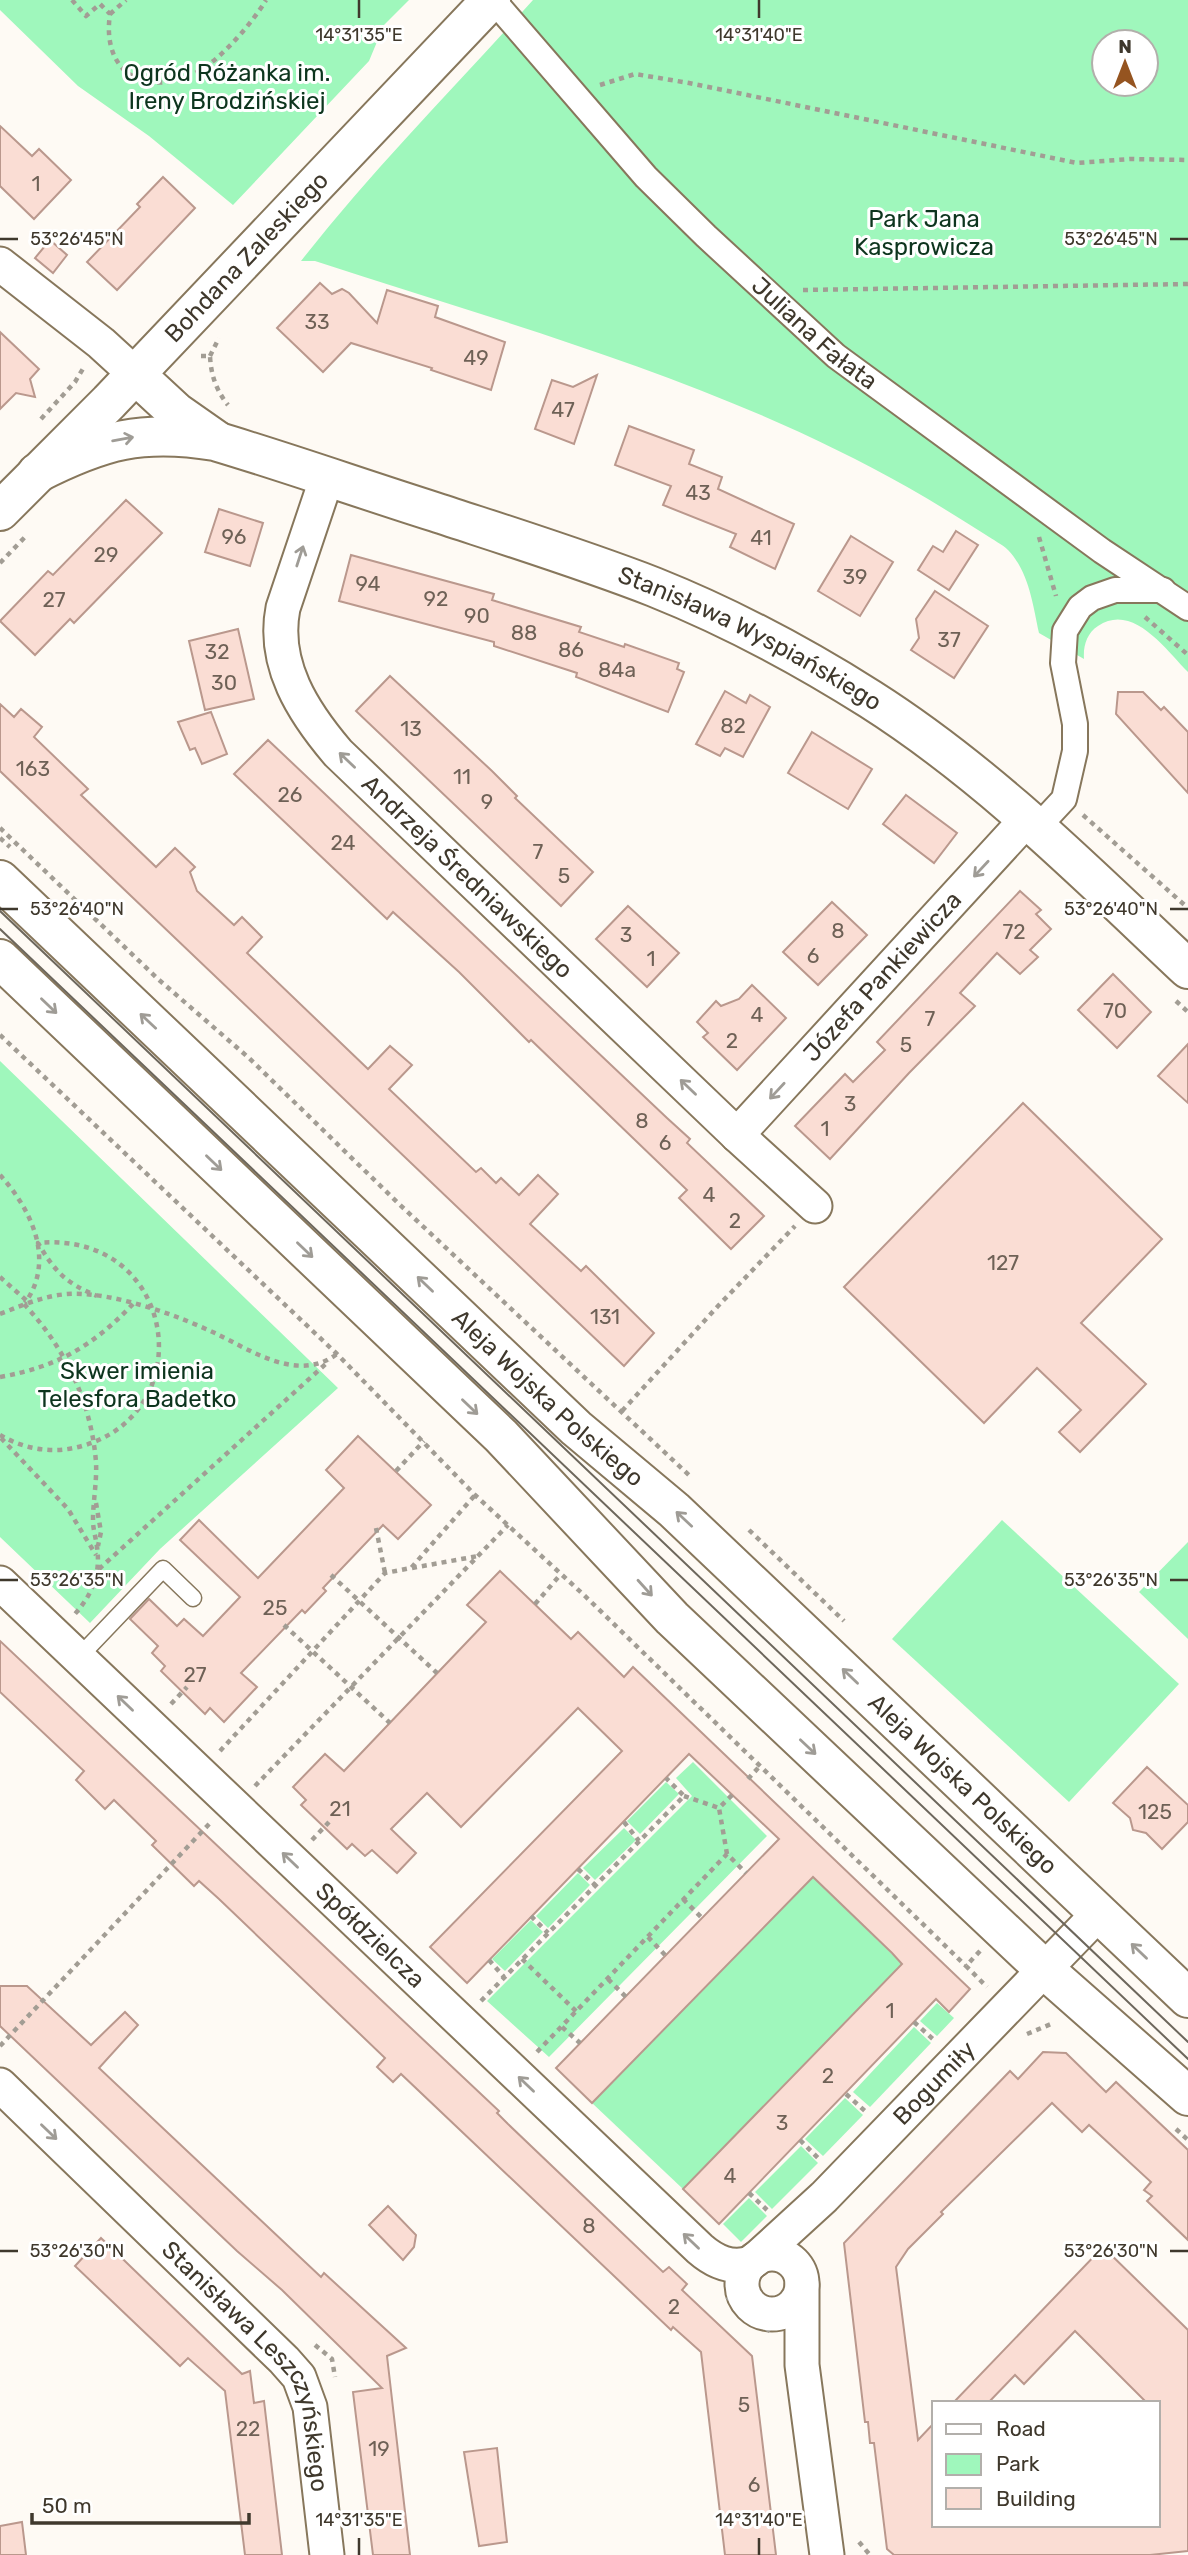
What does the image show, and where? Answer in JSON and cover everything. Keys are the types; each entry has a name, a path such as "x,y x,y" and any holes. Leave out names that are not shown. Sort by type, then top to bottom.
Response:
{"main road":[{"name":"Bohdana Zaleskiego","path":"14,523 37,473 135,375 492,0"},
{"name":"Stanisława Wyspiańskiego","path":"135,375 188,422 232,429 327,477 622,575 738,625 806,661 871,700 992,789 1188,969"},
{"name":"Stanisława Wyspiańskiego","path":"37,473 85,450 130,438 183,436 232,429"},
{"name":"Aleja Wojska Polskiego","path":"0,880 576,1428 674,1510 1188,1998"},
{"path":"0,959 501,1436 672,1618 1045,1970 1178,2109"}],"street":[{"name":"Juliana Fałata","path":"492,0 646,177 836,356 1102,551 1188,608"},
{"path":"0,264 101,343 135,375"},
{"name":"Andrzeja Średniawskiego","path":"327,477 283,608 281,626 288,673 307,712 338,752 737,1135 815,1206"},
{"path":"1032,824 1064,799 1075,751 1075,724 1063,663 1065,631 1080,607 1092,597 1115,590 1164,590"},
{"name":"Józefa Pankiewicza","path":"737,1135 1032,824"},
{"name":"Spółdzielcza","path":"0,1583 700,2249 720,2263 738,2266 753,2261"},
{"path":"1045,1970 1099,1913"},
{"name":"Bogumiły","path":"753,2261 824,2197 1045,1970"},
{"name":"Stanisława Leszczyńskiego","path":"0,2085 299,2377 310,2407 327,2555"},
{"name":"Bogumiły","path":"824,2197 808,2221 798,2243 797,2255 802,2365 827,2555"},
{"path":"768,2254 777,2254 790,2260 800,2277 799,2297 786,2310 772,2314 755,2308 745,2297 742,2288 744,2274 753,2261 768,2254"},
{"name":"Bogumiły","path":"755,2308 790,2338 802,2365"}],"lane":[{"path":"78,1658 163,1569 193,1598"}],"path":[{"path":"72,0 86,16 100,4 110,14"},
{"path":"127,0 110,14 107,33 111,51 121,70 135,78 158,84 176,81 201,70 226,48 266,0"},
{"path":"573,93 635,74 1077,163 1130,159 1188,160"},
{"path":"764,291 1188,284"},
{"path":"201,356 210,356 211,373 232,429"},
{"path":"38,422 75,382 87,362"},
{"path":"1028,498 1065,631"},
{"path":"0,563 14,523"},
{"path":"0,828 158,979 249,1058 398,1203 699,1484"},
{"path":"0,1035 424,1441 475,1495 959,1955 995,1997"},
{"path":"0,1175 24,1206 38,1243 38,1274 25,1302"},
{"path":"622,1411 815,1206"},
{"path":"38,1243 55,1269 66,1280 97,1296"},
{"path":"0,1436 13,1443 36,1449 61,1450 94,1443 107,1437 138,1409 151,1387 158,1365 159,1343 152,1309 138,1282 122,1264 99,1250 76,1243 38,1243"},
{"path":"0,1278 25,1302 65,1358 81,1392 94,1443 96,1463 93,1517 98,1570 84,1604 68,1621"},
{"path":"0,1314 25,1302 55,1294 97,1296 152,1309 215,1333 270,1361 292,1365 313,1364 335,1355"},
{"path":"0,1377 27,1372 65,1358 107,1331 133,1304"},
{"path":"98,1570 335,1355"},
{"path":"0,1436 68,1509 98,1558"},
{"path":"396,1471 424,1441"},
{"path":"411,1568 475,1495"},
{"path":"251,1790 508,1525"},
{"path":"376,1528 385,1573"},
{"path":"747,1529 814,1591"},
{"path":"216,1755 385,1573 478,1556"},
{"path":"535,1604 561,1574"},
{"path":"331,1575 436,1674"},
{"path":"284,1625 390,1723"},
{"path":"165,1709 187,1687"},
{"path":"748,1779 759,1767"},
{"path":"666,1778 684,1796 719,1808"},
{"path":"719,1808 732,1795"},
{"path":"480,2002 684,1796"},
{"path":"719,1808 727,1854 746,1873"},
{"path":"0,2046 217,1815"},
{"path":"309,1843 329,1822"},
{"path":"624,1822 639,1840"},
{"path":"536,2053 727,1854"},
{"path":"578,1869 594,1885"},
{"path":"683,1899 702,1918"},
{"path":"531,1916 548,1933"},
{"path":"648,1937 665,1955"},
{"path":"966,1966 984,1947"},
{"path":"522,1959 577,2011"},
{"path":"489,1960 504,1977"},
{"path":"608,1979 626,1997"},
{"path":"980,1997 988,1988"},
{"path":"914,2022 937,2042 929,2051"},
{"path":"1018,2044 1027,2034 1051,2024 1060,2031"},
{"path":"562,2027 580,2043"},
{"path":"846,2094 868,2114"},
{"path":"1178,2109 1188,2140"},
{"path":"800,2140 823,2163"},
{"path":"749,2193 772,2215"},
{"path":"725,2295 774,2335"},
{"path":"856,2531 859,2544 870,2555"}],"green space":[{"name":"Ogród Różanka im. Ireny Brodzińskiej","path":"0,0 409,0 384,25 369,61 233,205 149,136 78,86 0,10"},
{"name":"Park Jana Kasprowicza","path":"533,0 1188,0 1188,672 1148,632 1124,620 1111,620 1094,629 1086,640 1084,659 1039,633 1021,568 1008,550 919,494 766,417 692,387 542,334 315,261 301,261 385,161"},
{"name":"Skwer imienia Telesfora Badetko","path":"0,1061 338,1388 160,1549 90,1623 0,1537"},
{"path":"1002,1520 1179,1684 1069,1802 892,1639"},
{"path":"1188,1542 1188,1639 1139,1592"},
{"path":"693,1762 767,1836 549,2057 487,2001 692,1796 676,1778"},
{"path":"666,1782 679,1794 640,1834 627,1821"},
{"path":"624,1828 636,1840 595,1880 583,1868"},
{"path":"578,1873 590,1885 548,1928 536,1916"},
{"path":"813,1877 902,1964 683,2189 592,2103"},
{"path":"531,1920 543,1932 505,1971 492,1959"},
{"path":"937,2003 954,2018 937,2036 920,2021"},
{"path":"914,2027 931,2043 870,2107 853,2092"},
{"path":"845,2098 863,2115 823,2156 805,2139"},
{"path":"801,2146 818,2163 772,2209 755,2192"},
{"path":"749,2198 767,2216 741,2242 723,2224"}],"building":[{"path":"0,126 32,156 39,149 71,180 34,219 0,186"},
{"path":"163,177 195,208 117,290 87,262 140,207 137,204"},
{"path":"50,240 67,255 53,273 35,258"},
{"path":"320,283 332,294 342,289 349,293 377,323 387,290 438,306 435,317 505,342 491,390 351,343 323,372 277,328"},
{"path":"0,332 39,369 30,379 35,397 16,393 0,409"},
{"path":"597,375 574,444 535,429 552,380 573,387"},
{"path":"629,426 694,450 689,464 722,477 718,489 794,524 775,569 730,547 736,534 663,505 671,486 615,465"},
{"path":"126,500 162,533 74,623 70,619 35,655 0,621 48,571 53,575"},
{"path":"219,509 263,523 250,566 205,552"},
{"path":"956,531 978,545 949,590 918,570 933,546 943,552"},
{"path":"851,536 893,562 860,616 818,591"},
{"path":"351,555 494,594 492,600 581,627 579,632 624,647 625,644 679,663 677,669 684,672 668,712 576,677 577,673 494,646 494,642 339,601"},
{"path":"935,591 988,626 954,678 911,650 919,638 916,619"},
{"path":"238,629 254,699 205,710 189,641"},
{"path":"390,676 492,771 517,796 515,798 593,872 561,906 356,711"},
{"path":"725,691 746,703 750,695 770,707 743,757 725,748 720,756 696,744"},
{"path":"1118,692 1143,692 1161,710 1164,707 1188,732 1188,793 1116,714"},
{"path":"0,704 14,717 21,709 42,727 34,737 88,789 81,795 156,867 175,848 195,867 190,872 197,891 234,925 242,917 262,937 247,953 368,1069 390,1046 412,1065 389,1089 476,1172 481,1168 496,1183 501,1178 519,1195 538,1175 558,1194 530,1224 581,1271 586,1266 654,1333 624,1366 0,771"},
{"path":"211,712 227,754 202,764 195,748 190,750 178,722"},
{"path":"812,732 872,769 848,809 788,773"},
{"path":"268,740 690,1139 687,1143 764,1216 731,1249 679,1198 687,1190 531,1040 529,1042 459,972 393,912 387,919 234,774"},
{"path":"906,795 957,833 934,863 883,824"},
{"path":"1020,891 1041,910 1036,914 1051,929 1030,950 1038,957 1020,974 997,953 960,993 975,1006 830,1159 795,1126 845,1074 853,1082 885,1050 877,1042"},
{"path":"832,902 867,935 818,985 783,952"},
{"path":"628,906 679,953 647,987 596,939"},
{"path":"1113,974 1151,1012 1117,1048 1078,1010"},
{"path":"752,985 786,1018 737,1070 703,1037 708,1033 697,1022 716,1001 721,1006 739,999"},
{"path":"1188,1044 1188,1103 1158,1076"},
{"path":"1023,1103 1162,1239 1081,1323 1146,1384 1080,1452 1059,1432 1081,1410 1037,1368 984,1423 844,1287"},
{"path":"358,1436 431,1505 398,1539 383,1525 323,1588 326,1591 305,1613 302,1610 241,1673 257,1687 224,1722 210,1708 205,1714 161,1671 165,1666 152,1653 158,1646 130,1619 149,1599 177,1626 184,1619 203,1636 240,1597 180,1540 199,1520 258,1578 344,1488 326,1470"},
{"path":"500,1571 571,1639 578,1632 624,1677 633,1667 970,1989 949,2012 936,1999 719,2224 683,2189 902,1964 892,1953 813,1877 592,2103 556,2068 779,1839 689,1754 467,1983 430,1947 622,1751 578,1708 461,1827 427,1793 391,1829 416,1853 397,1873 372,1850 365,1856 352,1844 347,1849 301,1805 306,1800 293,1787 325,1754 344,1771 486,1622 467,1605"},
{"path":"0,1641 499,2111 497,2113 508,2124 663,2272 669,2267 687,2284 682,2290 752,2356 776,2555 725,2555 701,2352 673,2327 671,2330 401,2074 393,2082 377,2067 385,2058 219,1899 199,1881 194,1886 152,1845 156,1841 114,1800 105,1809 76,1780 84,1771 0,1692"},
{"path":"1147,1767 1188,1805 1188,1822 1162,1849 1146,1833 1133,1830 1130,1818 1113,1803"},
{"path":"0,1986 27,1986 91,2045 125,2012 138,2025 99,2068 321,2277 324,2273 406,2348 387,2356 410,2555 373,2555 353,2392 382,2388 282,2290 237,2251 0,2026"},
{"path":"1043,2052 1066,2053 1106,2092 1116,2082 1188,2150 1188,2240 1147,2201 1152,2196 1144,2190 1151,2182 1089,2125 1082,2132 1052,2103 941,2212 943,2214 908,2249 896,2267 918,2440 932,2425 932,2527 1160,2527 1160,2401 1145,2401 1075,2331 1024,2384 1015,2375 990,2401 955,2401 1103,2247 1188,2330 1188,2551 1150,2555 894,2555 887,2549 874,2443 870,2443 868,2422 865,2422 844,2243 1010,2071 1018,2079"},
{"path":"388,2206 416,2235 414,2247 403,2260 369,2225"},
{"path":"101,2238 242,2374 250,2371 254,2403 264,2401 282,2555 245,2555 225,2391 188,2358 180,2366 75,2266"},
{"path":"497,2448 507,2542 479,2546 464,2452"},
{"path":"22,2522 26,2555 0,2555 0,2526"}],"tram line":[{"path":"0,911 1188,2042"},
{"path":"0,929 1188,2059"}]}
